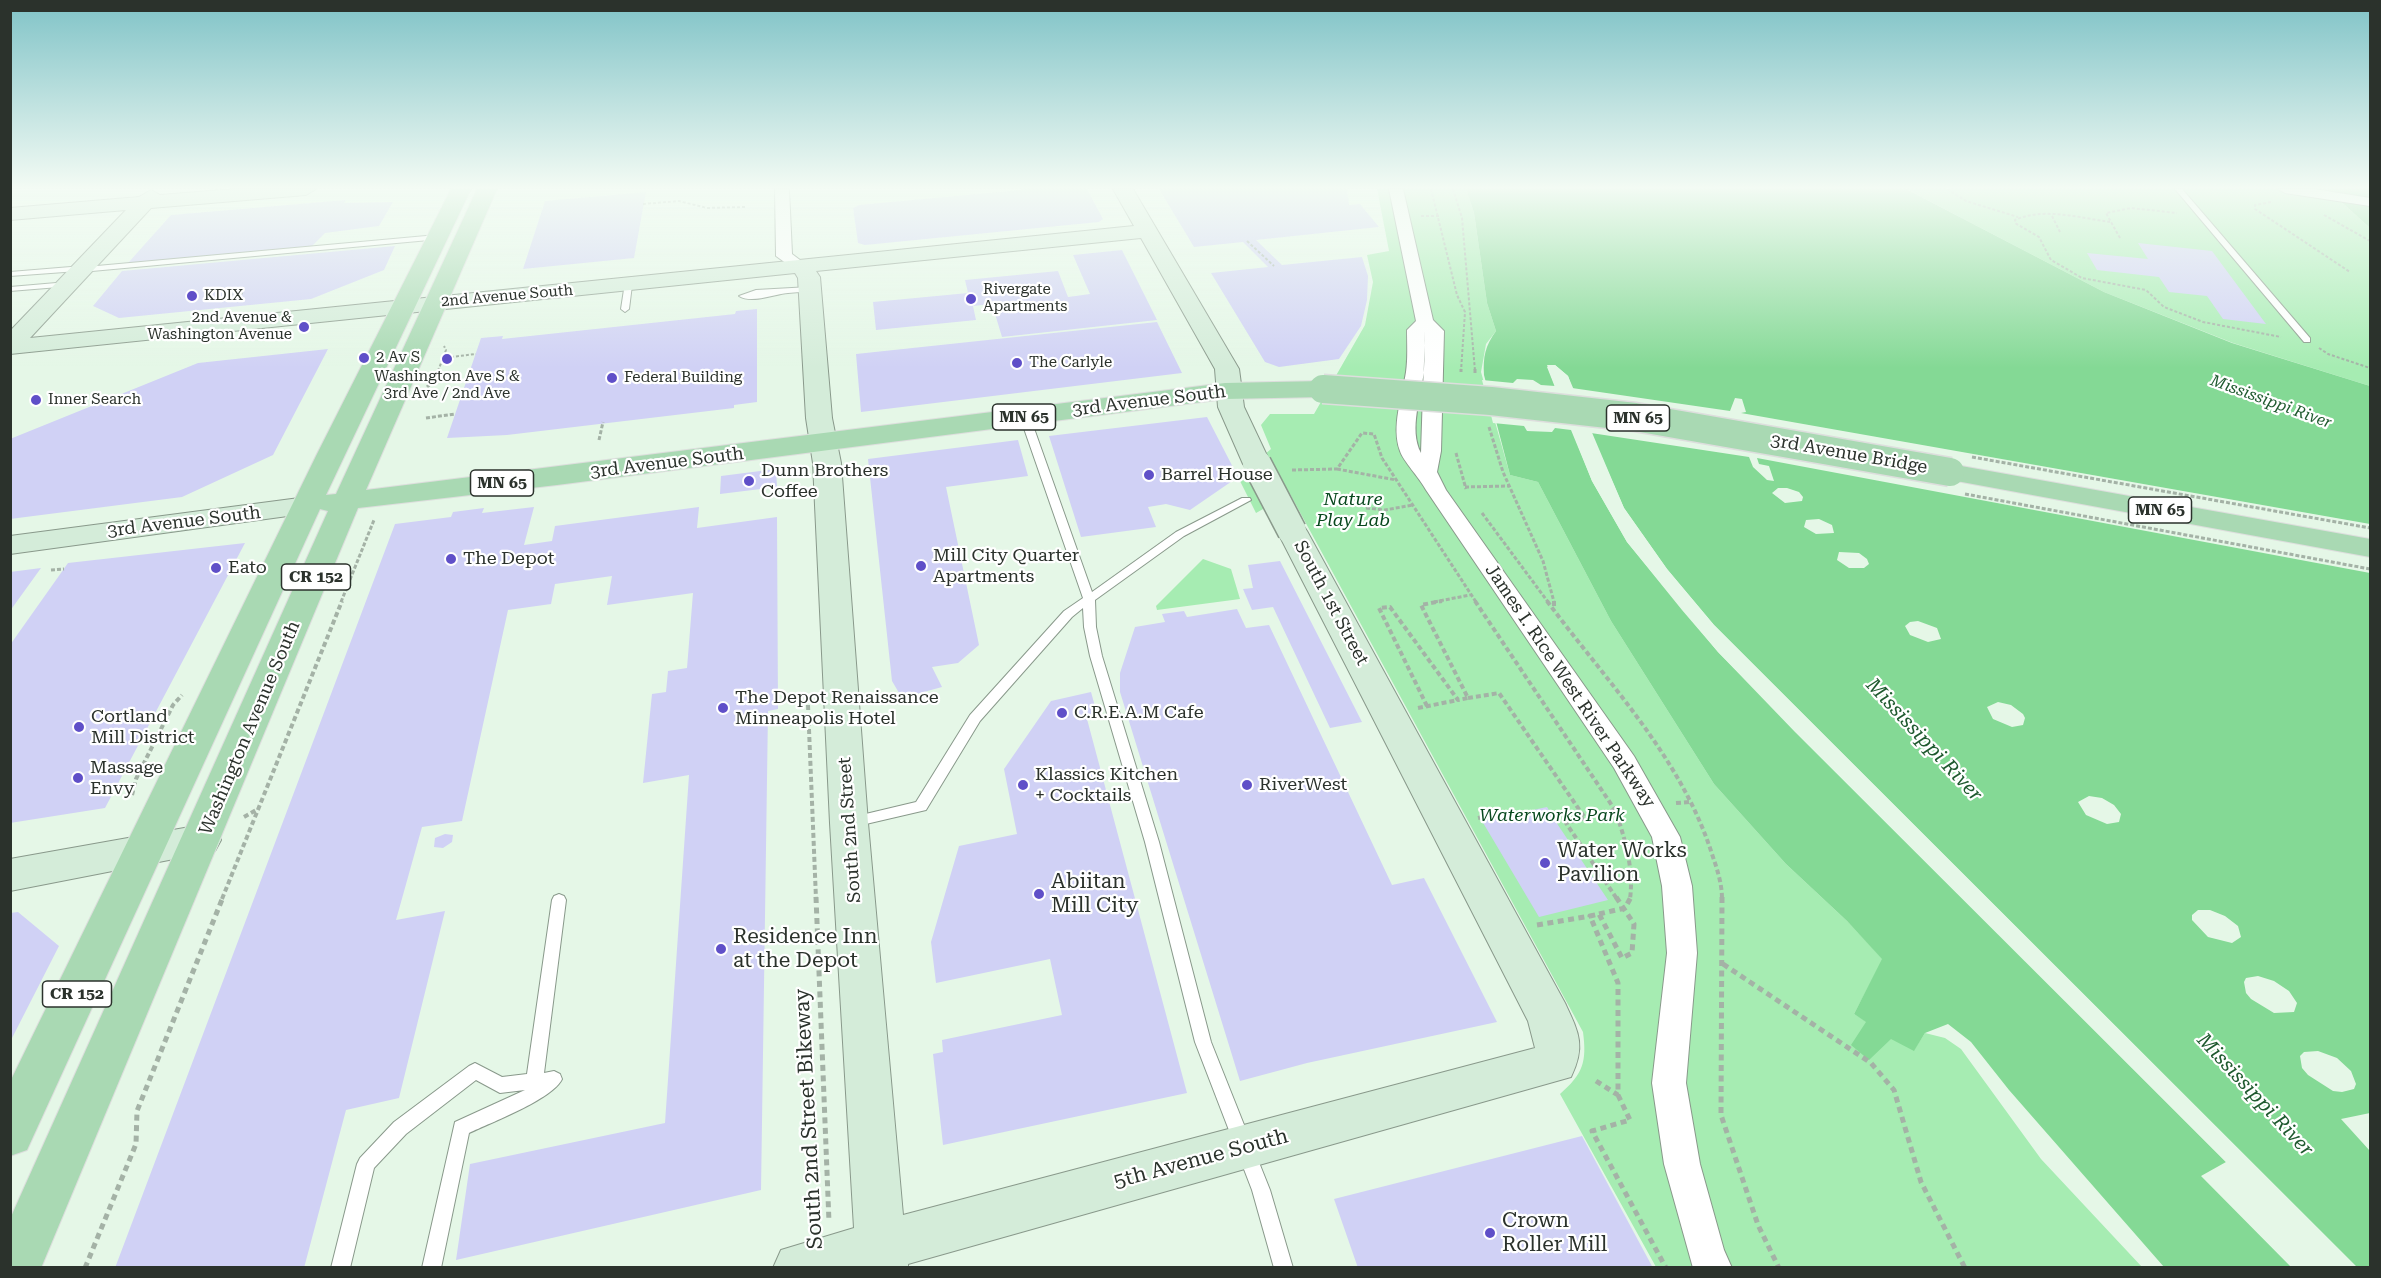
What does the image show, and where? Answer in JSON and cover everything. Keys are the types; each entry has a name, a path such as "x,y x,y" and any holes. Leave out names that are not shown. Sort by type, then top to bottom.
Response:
{"main road":[{"name":"CR 152","path":"10,1134 142,852 431,249"},
{"name":"Washington Avenue South","path":"15,1268 459,249"},
{"name":"3rd Avenue South","path":"307,506 822,444 1225,391 1323,389"},
{"name":"3rd Avenue Bridge","path":"1323,389 1491,401 1635,417 2370,548"}],"street":[{"path":"10,346 102,249"},
{"name":"South 2nd Street","path":"784,249 784,256 800,266 809,278 822,444 826,463 849,823 877,1182 848,1260"},
{"name":"2nd Avenue South","path":"10,346 972,249"},
{"name":"South 1st Street","path":"1156,249 1227,369 1225,391 1232,414 1257,464 1549,1017"},
{"name":"James I. Rice West River Parkway","path":"1409,249 1425,322 1416,330 1415,370 1406,427 1412,476 1625,763 1666,837 1677,886 1682,953 1669,1083 1682,1164 1707,1256 1713,1268"},
{"name":"3rd Avenue South","path":"10,545 307,506"},
{"path":"10,875 201,840"},
{"name":"5th Avenue South","path":"848,1260 1244,1147 1555,1063 1560,1051 1559,1040 1549,1017"}],"lane":[{"path":"10,289 74,278 334,249"},
{"path":"2230,249 2307,340"},
{"path":"10,274 74,278"},
{"path":"10,295 74,278"},
{"path":"625,309 628,285"},
{"path":"780,292 810,289"},
{"path":"1024,417 1089,600 1090,627 1096,656 1152,842 1203,1042 1263,1198 1284,1268"},
{"path":"849,823 921,806 975,718 1068,614 1180,534 1246,500"},
{"path":"534,1081 559,900"},
{"path":"340,1268 366,1164 400,1128 475,1071 500,1085 554,1079 529,1097 461,1128 431,1268"}],"path":[{"path":"1255,249 1274,266"},
{"path":"1465,249 1476,374"},
{"path":"2044,249 2048,258 2082,278 2146,290 2164,307 2203,322 2307,340 2328,354 2370,368"},
{"path":"2315,249 2350,272"},
{"path":"225,295 245,293"},
{"path":"451,357 476,354"},
{"path":"426,418 455,414"},
{"path":"599,440 603,422"},
{"path":"1481,511 1554,608 1555,600 1547,572 1509,486 1488,425"},
{"path":"1337,469 1362,433 1374,434 1382,458 1412,476"},
{"path":"1246,500 1291,470 1337,469 1412,476"},
{"path":"1412,476 1413,506 1615,810 1625,839 1631,877 1631,898 1625,908 1534,926"},
{"path":"1470,495 1464,487 1509,486"},
{"path":"1366,508 1385,510 1413,506"},
{"path":"86,1268 136,1144 137,1111 374,522"},
{"path":"51,570 64,569"},
{"path":"1468,698 1421,605 1470,595"},
{"path":"1458,700 1390,607 1379,608 1427,706 1499,693 1585,818"},
{"name":"South 2nd Street Bikeway","path":"807,694 826,1199 848,1260"},
{"path":"1599,914 1622,958 1632,953 1634,924 1566,823 1615,810"},
{"path":"1482,817 1492,815"},
{"path":"1590,916 1618,983 1618,1095 1630,1120 1592,1131 1666,1268"},
{"path":"1722,964 1870,1063 1894,1090 1921,1182 1965,1268"},
{"path":"1596,1081 1618,1095"}],"green space":[{"path":"1389,249 1479,249 1487,303 1496,331 1486,344 1481,372 1510,475 1538,482 1611,621 1714,784 1786,864 1847,921 1883,959 1854,1014 1914,1050 1925,1033 1945,1038 1961,1049 2041,1159 2142,1267 1656,1267 1560,1094 1574,1080 1582,1067 1583,1032 1290,494 1256,513 1238,477 1271,449 1261,425 1270,414 1314,414 1365,325 1373,282 1367,255 1389,251"},
{"path":"2021,249 2370,249 2370,386 2233,343 2104,292"},
{"path":"1203,559 1231,569 1240,599 1157,610 1156,606"}],"water":[{"name":"Mississippi River","path":"1479,249 2021,249 2104,292 2232,343 2370,386 2370,1113 2341,1119 2370,1151 2370,1267 2357,1267 1714,625 1667,569 1624,508 1568,376 1555,365 1547,367 1592,481 1627,542 1682,610 1718,652 1795,732 2226,1162 2201,1176 2291,1267 2164,1267 2009,1090 1971,1042 1948,1024 1925,1033 1914,1051 1891,1039 1869,1060 1851,1045 1866,1022 1854,1014 1882,959 1847,921 1786,864 1714,784 1611,621 1538,482 1510,475 1484,375 1486,352 1496,331 1487,303"}],"pier":[{"path":"1547,365 1555,365 1568,376 1572,388 1730,411 1735,398 1742,399 1746,412 1741,413 2370,524 2370,573 1757,458 1759,464 1769,466 1774,481 1767,480 1753,467 1749,457 1591,433 1624,508 1667,569 1714,625 2355,1266 2352,1268 1711,627 1665,571 1622,509 1565,378 1551,368 1595,480 1630,540 1684,608 1752,684 2228,1160 2228,1164 1718,652 1627,542 1592,481 1571,430 1555,428 1552,432 1527,431 1524,426 1493,423 1482,380 1513,383 1517,379 1533,380 1541,385 1555,386"},
{"path":"1778,488 1799,492 1803,497 1802,501 1785,503 1772,493"},
{"path":"1819,519 1832,525 1834,533 1816,534 1804,527 1806,520"},
{"path":"1839,552 1859,553 1867,559 1869,564 1864,568 1849,568 1837,560"},
{"path":"1918,621 1937,628 1941,639 1928,642 1910,635 1905,626 1910,622"},
{"path":"1998,702 2011,705 2023,714 2025,718 2023,725 2012,727 1993,719 1987,707"},
{"path":"2089,796 2102,798 2114,805 2121,814 2119,822 2107,824 2086,815 2078,802"},
{"path":"2198,910 2210,910 2225,916 2238,926 2241,937 2232,943 2208,937 2192,920 2192,915"},
{"path":"2258,976 2274,981 2289,991 2297,1003 2294,1012 2274,1013 2251,999 2246,993 2244,982 2246,978"},
{"path":"2318,1051 2337,1058 2351,1071 2356,1084 2354,1089 2342,1092 2333,1091 2308,1075 2302,1068 2300,1056 2304,1052"}],"building":[{"path":"141,249 283,249 128,263"},
{"path":"366,249 394,249 384,270 311,299 119,318 93,306 122,271"},
{"path":"530,249 636,249 634,258 523,269"},
{"path":"1250,249 1265,249 1282,265 1362,257 1368,276 1367,300 1361,326 1339,359 1279,367 1265,362 1211,273 1268,267"},
{"path":"2142,249 2212,251 2266,324 2223,319 2207,296 2169,292 2159,277 2097,270 2087,253 2148,259"},
{"path":"1122,250 1157,320 1002,337 992,304 973,306 976,320 876,330 873,302 968,293 965,280 1058,271 1068,297 1090,294 1073,255"},
{"name":"Federal Building","path":"757,309 757,402 734,405 734,408 507,435 447,438 481,338 503,336 502,339 735,314 736,311"},
{"name":"The Carlyle","path":"1157,322 1182,373 861,412 856,354"},
{"path":"328,349 273,455 182,497 10,519 10,439 198,363"},
{"name":"Barrel House","path":"1207,417 1238,477 1190,510 1166,504 1148,507 1156,527 1081,537 1049,436"},
{"name":"Mill City Quarter Apartments","path":"1018,440 1028,476 946,487 979,645 958,663 932,667 942,687 902,698 892,681 868,459"},
{"name":"Dunn Brothers Coffee","path":"776,469 777,487 720,494 721,476"},
{"path":"534,507 524,545 552,541 555,526 699,507 697,528 777,517 778,709 768,711 761,1190 456,1260 470,1164 665,1123 689,775 643,783 652,694 666,692 668,671 687,668 693,593 607,605 612,576 555,584 551,604 508,610 462,821 422,827 396,920 445,911 399,1098 346,1110 304,1268 115,1268 395,524 451,517 453,512 484,508 482,513"},
{"name":"Cortland Mill District","path":"245,543 105,808 10,823 10,645 68,563"},
{"path":"1280,561 1362,722 1330,728 1273,607 1252,610 1243,589 1253,588 1248,565"},
{"path":"41,568 10,611 10,572"},
{"name":"RiverWest","path":"1237,609 1246,628 1269,625 1392,885 1424,878 1497,1022 1307,1063 1240,1081 1120,692 1120,673 1135,627 1165,622 1162,614 1184,611 1187,617"},
{"name":"Abiitan Mill City","path":"1091,692 1098,717 1087,719 1187,1093 943,1145 933,1054 943,1052 942,1040 1062,1015 1050,959 936,983 931,942 959,846 1017,834 1004,769 1051,701"},
{"name":"Water Works Pavilion","path":"1547,807 1608,900 1539,917 1482,821"},
{"path":"445,834 453,835 452,842 443,848 434,847 435,838"},
{"path":"18,912 59,946 10,1042 10,913"},
{"name":"Crown Roller Mill","path":"1582,1136 1653,1268 1358,1268 1334,1199"}],"place":[{"name":"KDIX","path":"192,296"},
{"name":"Rivergate Apartments","path":"971,299"},
{"name":"2nd Avenue & Washington Avenue","path":"304,327"},
{"name":"2 Av S","path":"364,358"},
{"name":"Washington Ave S & 3rd Ave / 2nd Ave","path":"447,359"},
{"name":"The Carlyle","path":"1017,363"},
{"name":"Federal Building","path":"612,378"},
{"name":"Inner Search","path":"36,400"},
{"name":"Barrel House","path":"1149,475"},
{"name":"Dunn Brothers Coffee","path":"749,481"},
{"name":"The Depot","path":"451,559"},
{"name":"Mill City Quarter Apartments","path":"921,566"},
{"name":"Eato","path":"216,568"},
{"name":"The Depot Renaissance Minneapolis Hotel","path":"723,708"},
{"name":"C.R.E.A.M Cafe","path":"1062,713"},
{"name":"Cortland Mill District","path":"79,727"},
{"name":"Massage Envy","path":"78,778"},
{"name":"Klassics Kitchen + Cocktails","path":"1023,785"},
{"name":"RiverWest","path":"1247,785"},
{"name":"Water Works Pavilion","path":"1545,863"},
{"name":"Abiitan Mill City","path":"1039,894"},
{"name":"Residence Inn at the Depot","path":"721,949"},
{"name":"Crown Roller Mill","path":"1490,1233"}],"park label":[{"name":"Nature Play Lab","path":"1353,510"},
{"name":"Waterworks Park","path":"1552,816"}]}
